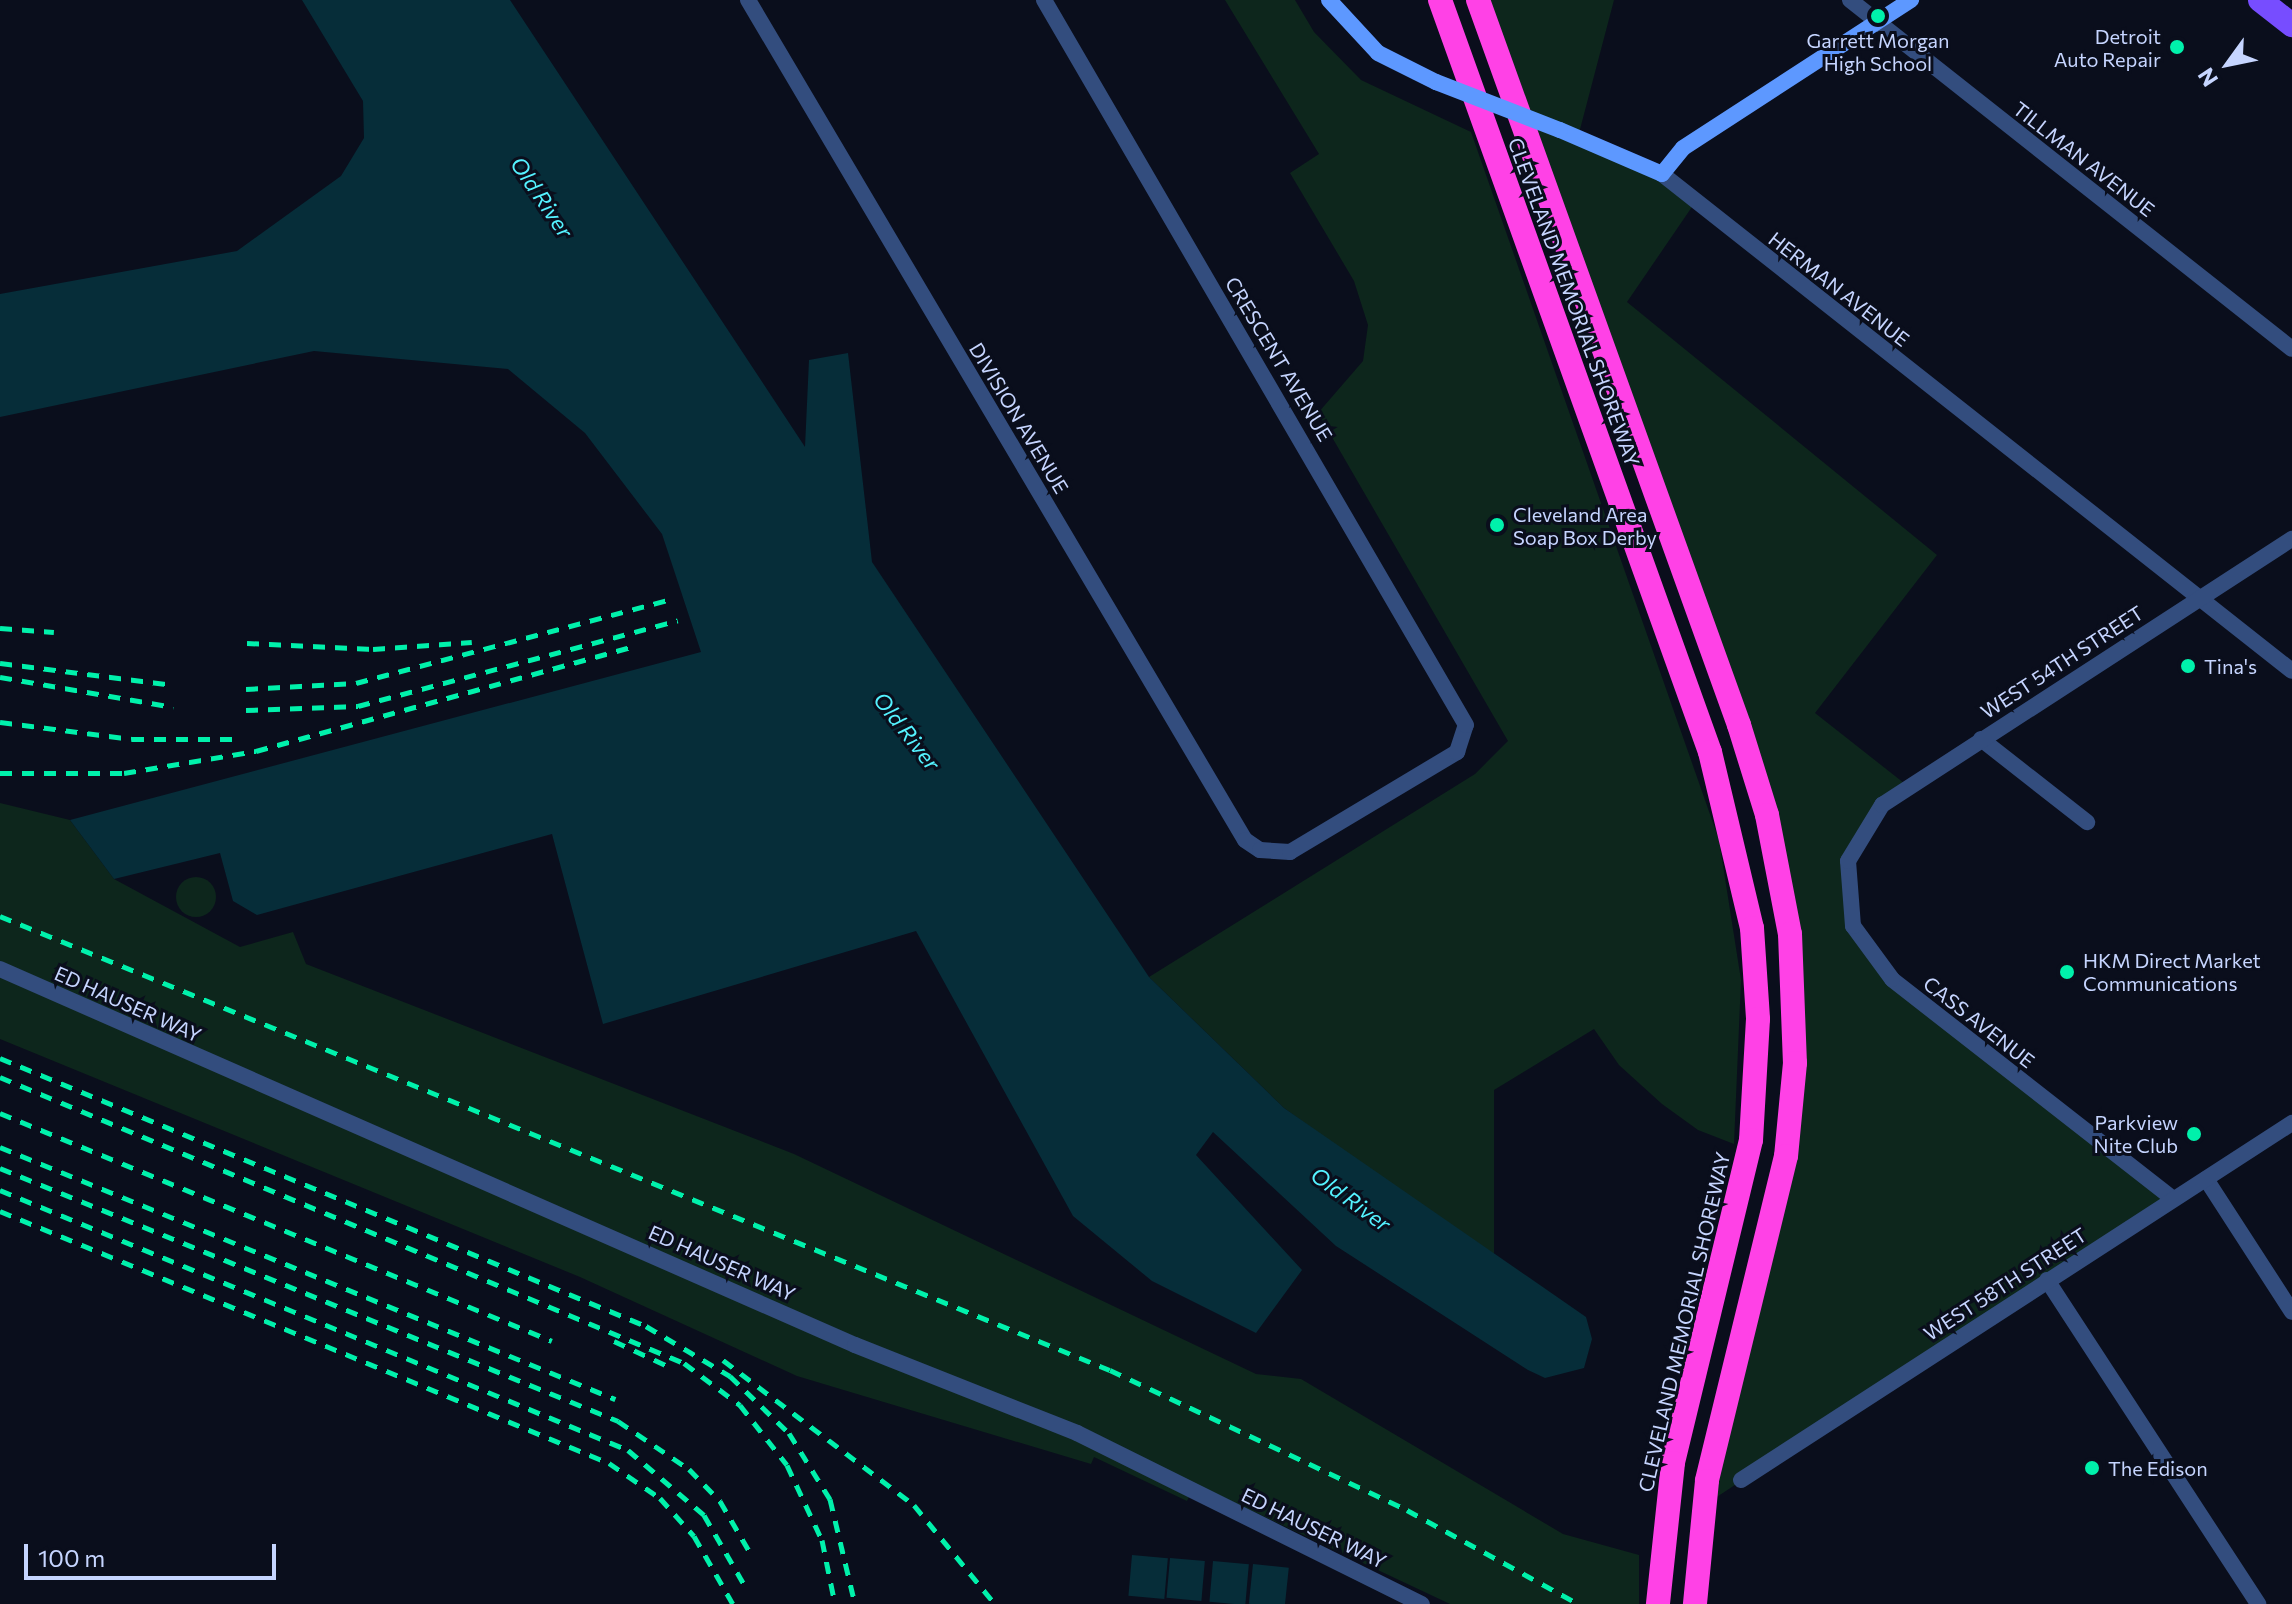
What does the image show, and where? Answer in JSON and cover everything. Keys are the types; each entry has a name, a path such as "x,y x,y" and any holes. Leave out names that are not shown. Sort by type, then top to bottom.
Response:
{"highway":[{"name":"CLEVELAND MEMORIAL SHOREWAY","path":"1440,0 1710,752 1752,928 1758,1019 1751,1140 1673,1463 1658,1604"},
{"name":"CLEVELAND MEMORIAL SHOREWAY","path":"1478,0 1749,755 1790,934 1795,1052 1786,1156 1707,1481 1695,1604"}],"main road":[{"path":"2260,0 2292,25"}],"street":[{"name":"DIVISION AVENUE","path":"748,0 1245,840 1260,850 1290,852 1441,763 1462,743"},
{"name":"CRESCENT AVENUE","path":"1044,0 1461,707 1462,743"},
{"name":"HERMAN AVENUE","path":"1329,0 1378,53 1436,82 1662,174 2292,671"},
{"name":"TILLMAN AVENUE","path":"1850,0 2292,349"},
{"path":"1662,174 1683,148 1911,0"},
{"name":"WEST 54TH STREET","path":"1862,830 1882,805 2292,539"},
{"path":"1981,739 2087,822"},
{"name":"CASS AVENUE","path":"1862,830 1848,861 1848,904 1865,947 1892,979 2172,1198"},
{"name":"ED HAUSER WAY","path":"0,969 855,1345 1077,1433 1422,1604"},
{"name":"WEST 58TH STREET","path":"1741,1480 2292,1123"},
{"path":"2206,1179 2292,1312"},
{"path":"2047,1280 2258,1604"}],"green space":[{"name":"Cleveland Area Soap Box Derby","path":"1225,0 1295,0 1314,32 1361,80 1471,132 1719,840 1741,980 1734,1144 1698,1130 1662,1104 1619,1065 1594,1029 1494,1090 1494,1259 1284,1108 1149,977 1475,774 1508,741 1318,413 1363,361 1368,325 1354,281 1290,173 1319,154"},
{"path":"1478,0 1614,0 1578,137 1696,201 1627,302 1937,555 1815,713 1909,787 1882,805 1848,861 1864,947 2172,1198 1703,1506 1786,1156 1780,872"},
{"path":"0,803 70,820 114,879 240,947 293,932 306,964 794,1154 1256,1374 1301,1379 1563,1534 1639,1555 1639,1604 1450,1604 1195,1484 1187,1501 1094,1457 1091,1464 797,1376 580,1277 0,1039"},
{"path":"196,877 210,883 216,897 210,911 196,917 182,911 176,897 182,883"}],"water":[{"name":"Old River","path":"302,0 510,0 805,447 809,360 848,353 872,562 1149,977 1284,1108 1586,1317 1592,1339 1584,1368 1545,1378 1528,1370 1336,1246 1213,1132 1196,1155 1302,1270 1256,1333 1152,1281 1073,1216 916,931 603,1024 552,834 257,915 233,901 220,853 114,879 70,820 701,652 662,534 585,433 508,369 314,351 0,417 0,294 237,251 341,176 364,138 363,101"},
{"path":"1132,1555 1168,1558 1164,1599 1128,1596"},
{"path":"1170,1558 1205,1561 1201,1601 1167,1598"},
{"path":"1213,1561 1249,1564 1245,1604 1209,1602"},
{"path":"1253,1564 1289,1568 1285,1604 1249,1604"}],"railway":[{"path":"246,689 356,683 671,599"},
{"path":"246,710 358,706 678,620"},
{"path":"0,628 54,632"},
{"path":"247,643 373,649 472,642"},
{"path":"0,773 124,773 256,751 632,647"},
{"path":"0,663 174,685"},
{"path":"0,677 173,707"},
{"path":"0,722 132,739 236,739"},
{"path":"0,916 1110,1370 1407,1510 1579,1604"},
{"path":"0,1058 646,1326 730,1376 789,1433 830,1499 855,1604"},
{"path":"0,1077 684,1363 740,1405 787,1465 822,1540 835,1604"},
{"path":"0,1113 552,1341"},
{"path":"0,1147 615,1399"},
{"path":"0,1168 618,1421 689,1469 720,1501 752,1556"},
{"path":"0,1190 628,1450 704,1515 745,1586"},
{"path":"0,1211 609,1463 660,1498 694,1536 733,1604"},
{"path":"614,1341 672,1368"},
{"path":"723,1360 914,1505 995,1604"}],"place":[{"name":"Garrett Morgan High School","path":"1878,16"},
{"name":"Detroit Auto Repair","path":"2177,47"},
{"name":"Cleveland Area Soap Box Derby","path":"1497,525"},
{"name":"Tina's","path":"2188,666"},
{"name":"HKM Direct Market Communications","path":"2067,972"},
{"name":"Parkview Nite Club","path":"2194,1134"},
{"name":"The Edison","path":"2092,1468"}]}
